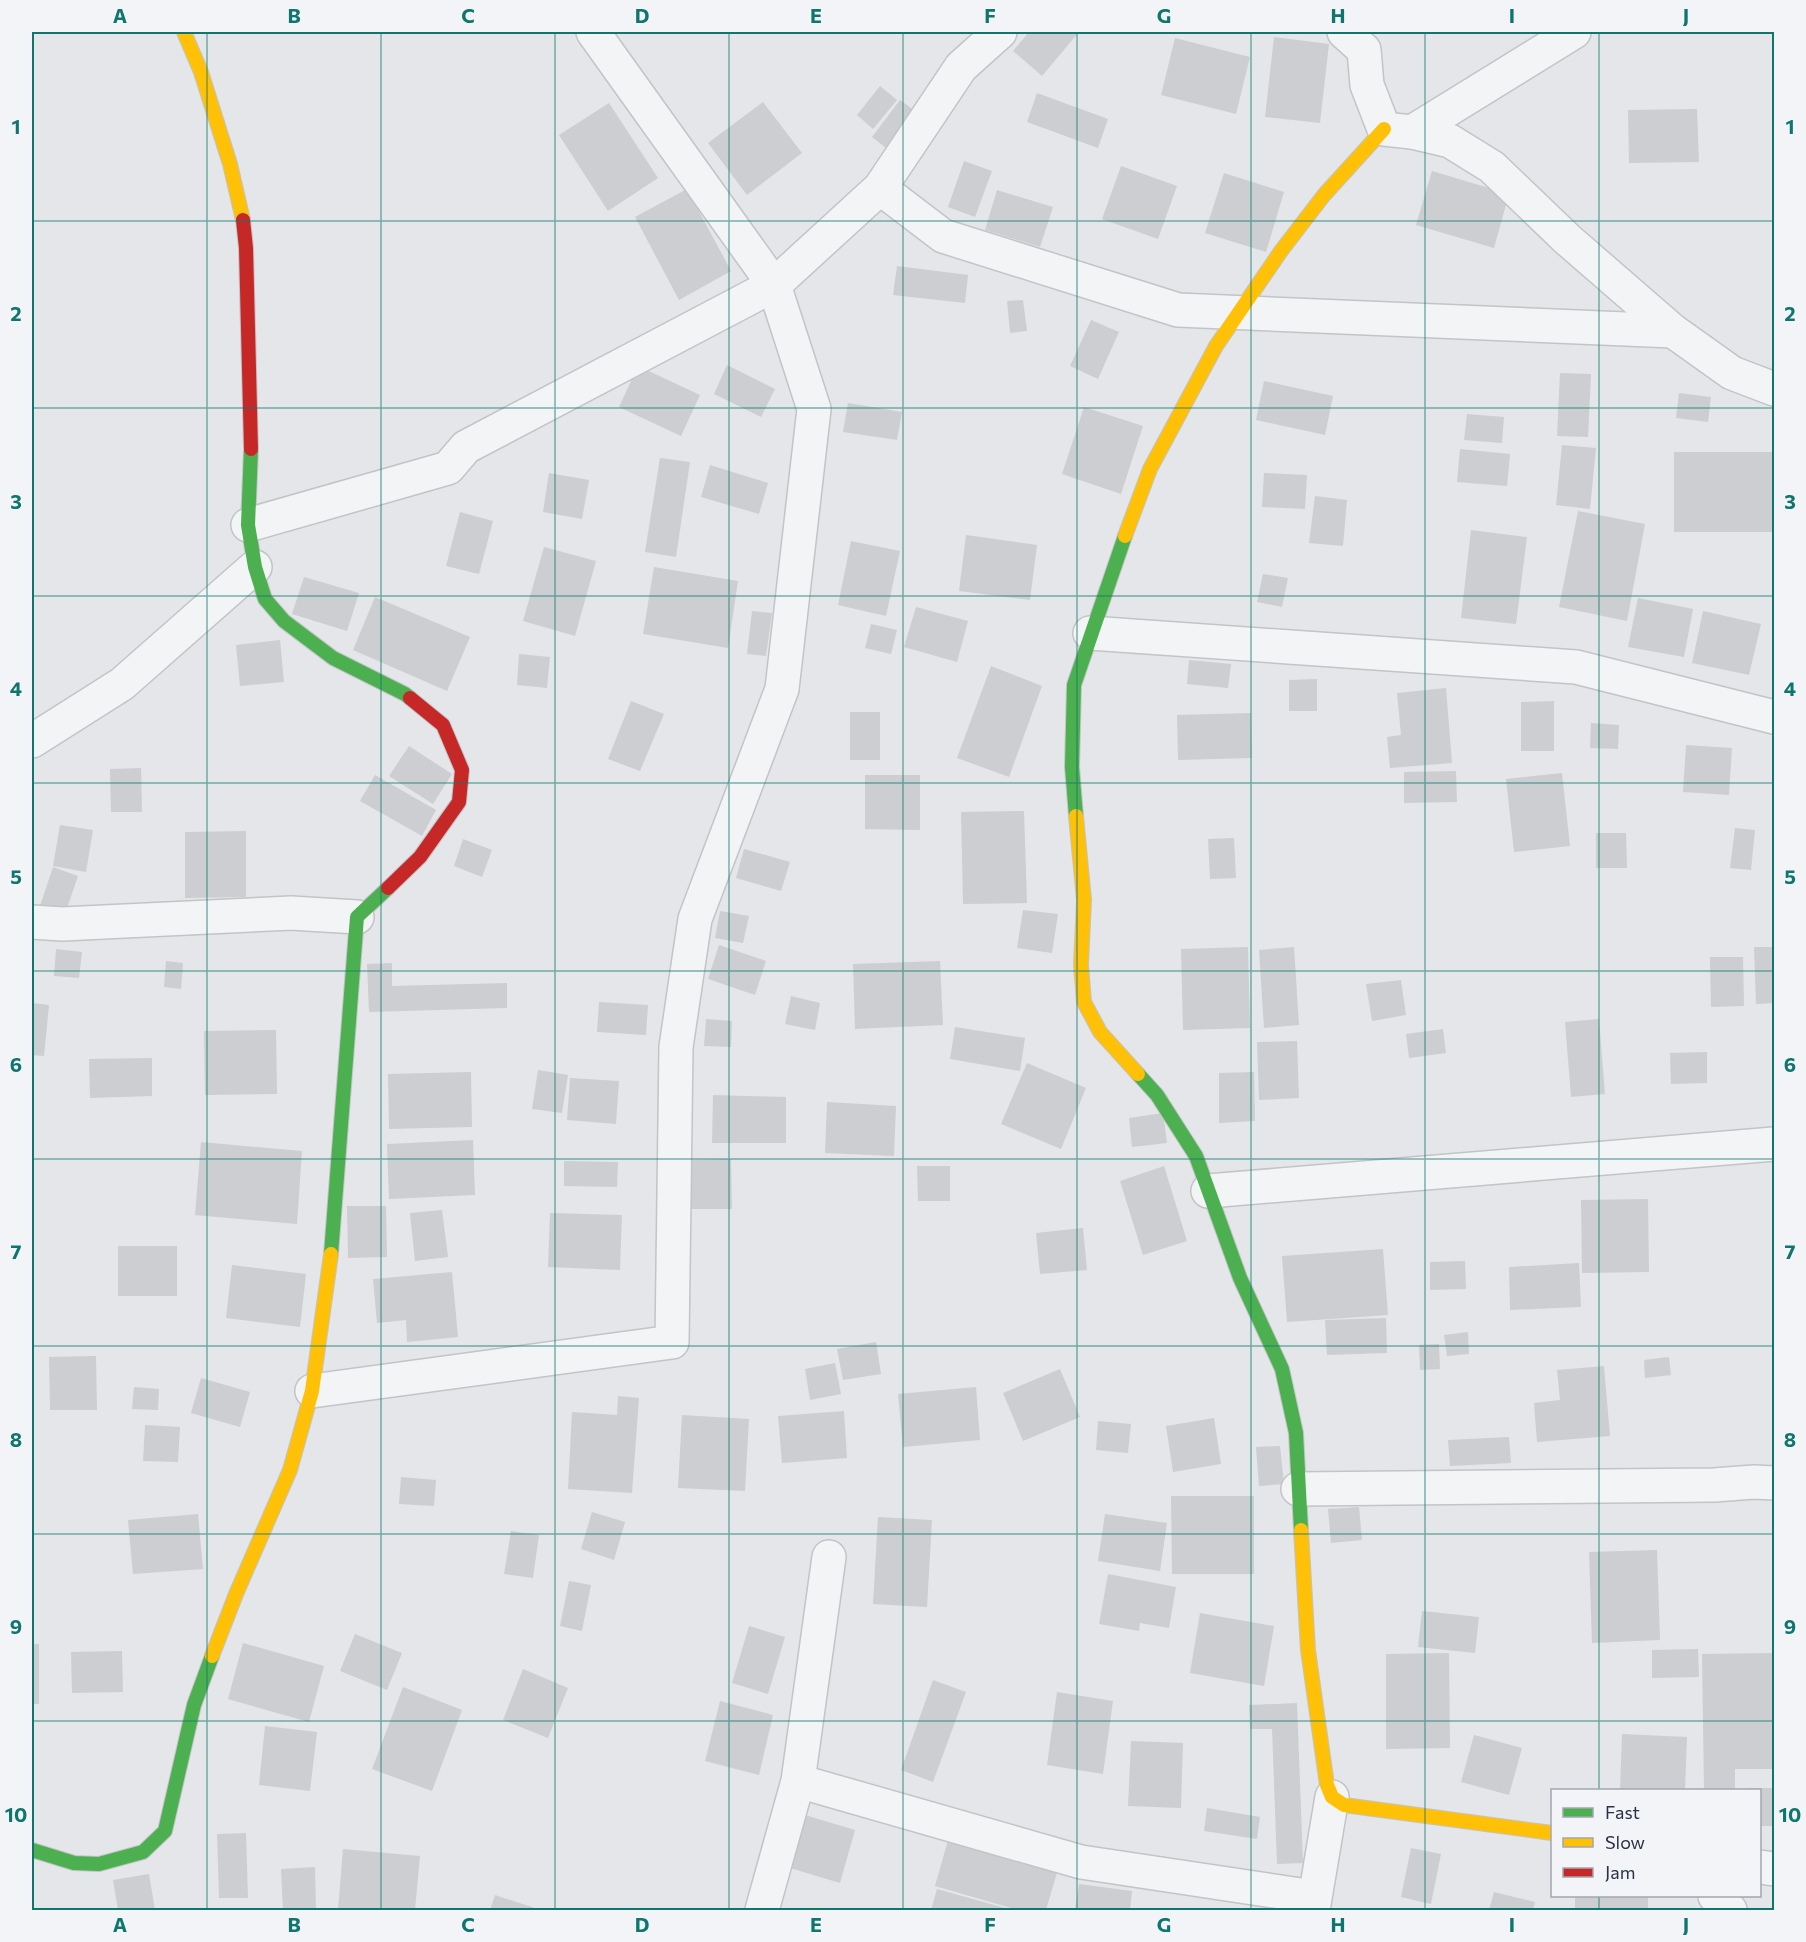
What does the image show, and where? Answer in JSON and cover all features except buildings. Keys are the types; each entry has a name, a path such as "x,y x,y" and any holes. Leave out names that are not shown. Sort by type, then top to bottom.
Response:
{"street":[{"path":"32,1850 74,1863 99,1864 143,1852 165,1831 194,1705 236,1594 290,1470 312,1391 330,1270 357,917 420,857 459,802 462,770 443,725 405,694 333,658 284,621 265,599 255,567 248,525 250,464 246,248 242,210 201,72 183,32"},
{"path":"312,1391 672,1342 676,1047 695,919 782,689 814,409 774,285 593,32"},
{"path":"248,525 448,468 466,447 774,285 880,188 961,67 1000,32"},
{"path":"1344,32 1364,50 1366,86 1398,131 1450,141 1492,167 1567,239 1673,331 1732,373 1774,389"},
{"path":"798,1781 1081,1862 1314,1904 1332,1797 1327,1785 1308,1650 1296,1433 1282,1369 1240,1278 1196,1155 1157,1095 1100,1032 1084,1002 1081,965 1084,900 1072,767 1074,686 1090,633 1150,469 1216,346 1281,251 1324,195 1398,131 1574,32"},
{"path":"880,188 943,236 1178,310 1673,331"},
{"path":"32,741 122,684 255,567"},
{"path":"1090,633 1576,667 1774,717"},
{"path":"32,922 62,924 291,913 357,917"},
{"path":"1208,1191 1774,1144"},
{"path":"1298,1489 1714,1485 1754,1482 1774,1484"},
{"path":"762,1911 798,1781 830,1557"},
{"path":"1332,1797 1344,1805 1551,1833"},
{"path":"1716,1897 1730,1911"}],"traffic: fast":[{"path":"251,449 248,525 255,567 265,599 284,621 333,658 410,698"},
{"path":"1076,816 1072,767 1074,685 1125,536"},
{"path":"331,1254 357,917 388,888"},
{"path":"1138,1074 1157,1095 1196,1156 1240,1278 1282,1369 1296,1433 1301,1530"},
{"path":"32,1850 74,1863 99,1864 143,1852 165,1831 194,1705 212,1656"}],"traffic: slow":[{"path":"184,32 201,72 230,164 243,220"},
{"path":"1125,536 1150,469 1216,346 1281,251 1324,195 1384,129"},
{"path":"1076,816 1084,900 1081,965 1084,1002 1100,1032 1138,1074"},
{"path":"212,1656 236,1594 290,1470 312,1391 331,1254"},
{"path":"1301,1530 1308,1650 1327,1785 1332,1797 1344,1805 1551,1833"}],"traffic: jam":[{"path":"243,220 246,248 251,449"},
{"path":"388,888 420,857 459,802 462,770 443,725 410,698"}]}
